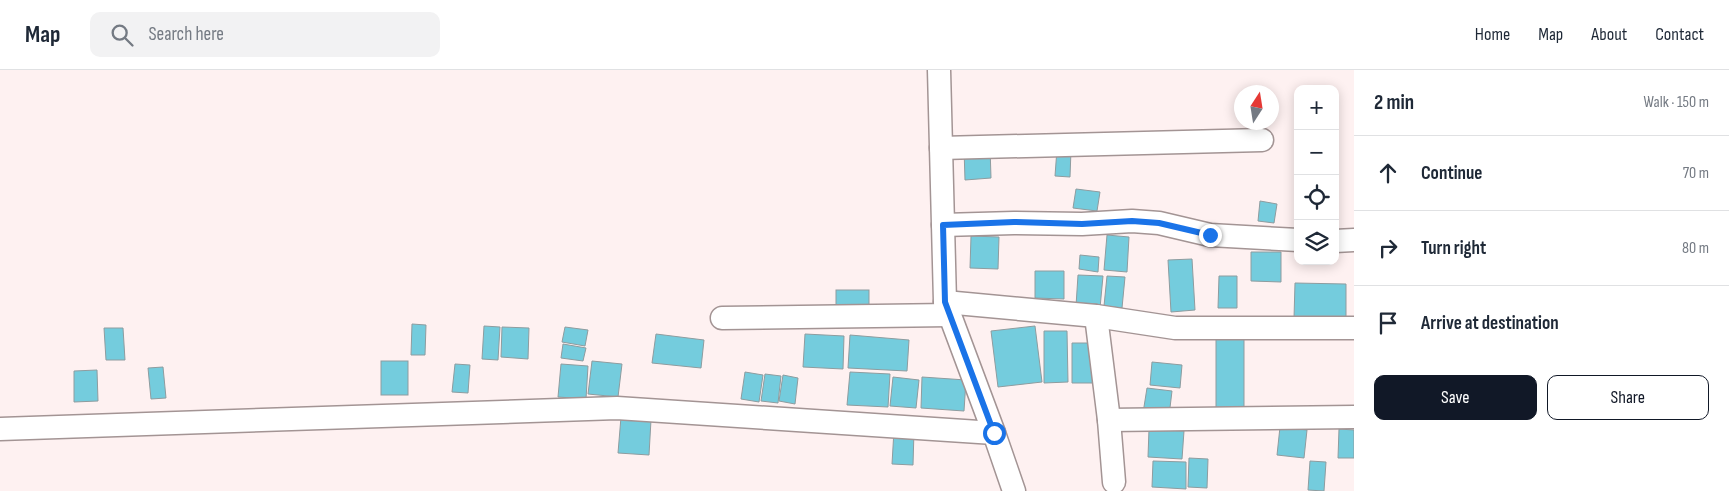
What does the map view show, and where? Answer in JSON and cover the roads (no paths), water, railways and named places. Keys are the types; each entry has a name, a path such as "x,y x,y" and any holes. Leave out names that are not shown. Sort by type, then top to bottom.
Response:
{"street":[{"path":"939,70 947,309 1014,491"},
{"path":"941,148 1262,140"},
{"path":"943,225 1014,222 1082,224 1132,221 1159,223 1210,235 1294,240"},
{"path":"1339,241 1354,240"},
{"path":"722,318 947,309 1096,316 1175,328 1354,328"},
{"path":"1096,316 1109,420 1114,482"},
{"path":"0,429 617,408 994,433"},
{"path":"1109,420 1354,417"}]}
